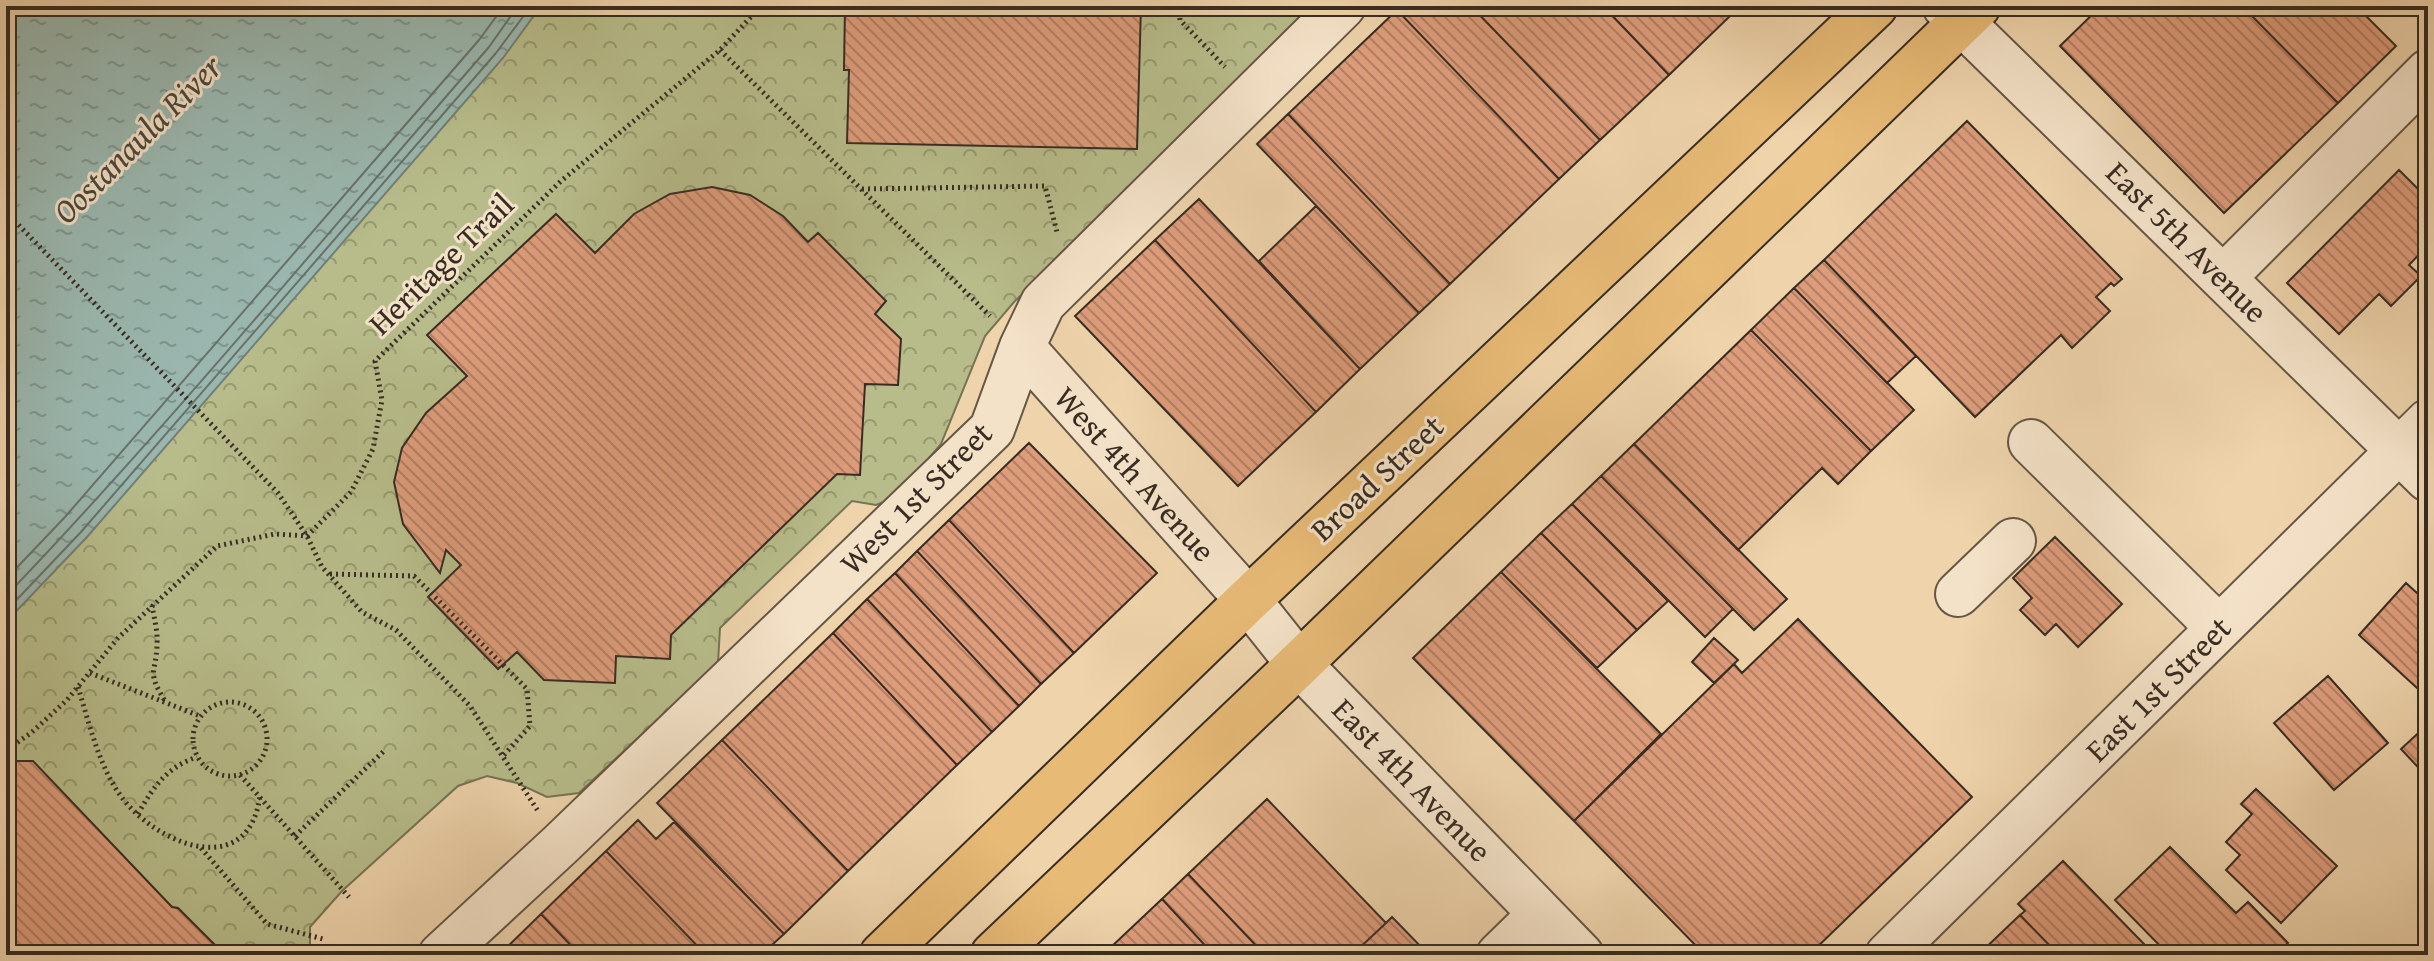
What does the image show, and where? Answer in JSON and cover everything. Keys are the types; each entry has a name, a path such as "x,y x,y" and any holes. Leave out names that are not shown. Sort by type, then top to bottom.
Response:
{"main road":[{"name":"Broad Street","path":"882,955 1248,600 1875,6"},
{"path":"993,955 1299,664 1961,11"}],"street":[{"name":"East 5th Avenue","path":"1961,11 2223,278 2418,451"},
{"name":"West 1st Street","path":"441,955 560,845 992,429 1022,347 1043,303 1252,95 1322,13"},
{"path":"2223,278 2428,72"},
{"name":"West 4th Avenue","path":"1022,347 1248,600"},
{"path":"2031,442 2219,628"},
{"name":"East 1st Street","path":"1888,955 2219,628 2418,451"},
{"path":"1958,594 2013,541"},
{"name":"East 4th Avenue","path":"1248,600 1299,664 1581,955"},
{"path":"1499,955 1541,914"}],"path":[{"name":"Heritage Trail","path":"307,536 351,492 373,449 382,400 375,361 561,181 720,50 761,6"},
{"path":"1179,6 1180,20 1252,95"},
{"path":"720,50 1022,347"},
{"path":"861,189 1045,186 1069,276"},
{"path":"6,212 278,493 329,574 362,612 396,630 470,706 560,845"},
{"path":"6,745 15,744 31,733 78,686 118,638 217,546 275,534 307,536"},
{"path":"329,574 414,576 527,689 530,726 503,756"},
{"path":"152,605 157,649 151,671 165,702"},
{"path":"89,673 200,716"},
{"path":"78,686 113,783 129,806 167,836 206,849 227,846 246,833 257,816 260,796"},
{"path":"238,703 255,712 267,733 265,753 252,769 240,775 220,775 209,770 197,757 193,735 200,716 217,705 238,703"},
{"path":"295,836 386,749"},
{"path":"138,814 153,787 167,773 182,762 197,757"},
{"path":"240,775 349,897"},
{"path":"200,847 267,924 323,939"}],"green space":[{"path":"252,6 1316,6 1293,38 1014,302 985,336 941,444 896,497 876,505 852,501 720,628 718,663 579,793 547,797 517,783 487,776 458,786 342,891 310,927 310,955 6,955 6,246"}],"water":[{"name":"Oostanaula River","path":"6,6 541,6 503,58 87,537 6,622"}],"building":[{"path":"845,6 1141,6 1137,149 847,143 849,70 844,70"},
{"path":"1401,6 1471,6 1600,140 1559,179 1397,10"},
{"path":"1471,6 1603,6 1669,75 1600,140"},
{"path":"1603,6 1718,6 1729,17 1669,75"},
{"path":"1718,6 1741,6 1729,17"},
{"path":"2101,6 2242,6 2338,103 2224,213 2060,46"},
{"path":"2242,6 2356,6 2396,46 2338,103"},
{"path":"1397,10 1559,179 1450,284 1288,114"},
{"path":"1288,114 1450,284 1419,313 1257,144"},
{"path":"1967,121 2122,279 2114,286 2111,283 2096,297 2110,311 2072,348 2061,335 1975,417 1824,260"},
{"path":"2399,170 2428,199 2428,245 2409,265 2421,276 2391,306 2379,294 2339,334 2287,283"},
{"path":"712,187 750,195 783,216 808,242 818,233 886,301 875,314 901,339 898,385 865,384 860,475 837,474 671,635 670,659 616,656 615,683 544,680 517,652 498,669 428,597 461,565 446,550 440,573 403,524 394,482 402,448 426,413 467,376 427,335 556,214 595,253 634,214 670,194"},
{"path":"1199,199 1360,369 1316,412 1155,240"},
{"path":"1316,206 1419,313 1360,369 1259,261"},
{"path":"1155,240 1316,412 1238,486 1075,316"},
{"path":"1824,260 1916,356 1887,383 1794,288"},
{"path":"1794,288 1914,410 1871,451 1751,330"},
{"path":"1751,330 1871,451 1838,484 1822,468 1738,550 1634,444"},
{"path":"1029,443 1157,573 1074,653 949,520"},
{"path":"1634,444 1787,599 1754,630 1601,476"},
{"path":"1601,476 1733,609 1705,637 1572,504"},
{"path":"1572,504 1668,601 1637,630 1541,533"},
{"path":"949,520 1074,653 1041,684 917,551"},
{"path":"1541,533 1637,630 1597,668 1501,572"},
{"path":"2055,537 2122,604 2078,647 2056,624 2045,635 2020,610 2032,598 2013,578"},
{"path":"917,551 1041,684 1019,706 895,573"},
{"path":"1501,572 1661,734 1574,821 1413,658"},
{"path":"895,573 1019,706 992,732 867,599"},
{"path":"2406,583 2428,603 2428,698 2359,635"},
{"path":"867,599 992,732 957,765 833,633"},
{"path":"1798,619 1972,797 1809,955 1705,955 1574,821 1734,664 1742,673"},
{"path":"833,633 957,765 848,871 722,740"},
{"path":"1714,638 1738,660 1714,683 1692,662"},
{"path":"2328,676 2388,743 2334,790 2274,723"},
{"path":"2428,724 2428,778 2401,749"},
{"path":"722,740 848,871 784,934 657,803"},
{"path":"16,761 33,761 172,907 178,908 225,955 6,955 6,770"},
{"path":"2256,789 2337,866 2281,923 2226,870 2240,855 2226,842 2252,814 2241,804"},
{"path":"1267,799 1386,923 1352,955 1265,955 1188,874"},
{"path":"638,820 656,839 674,822 784,934 761,955 706,955 606,851"},
{"path":"2170,847 2236,913 2248,902 2288,943 2275,955 2169,955 2115,900"},
{"path":"606,851 706,955 580,955 541,914"},
{"path":"2063,861 2145,945 2135,955 2059,955 2020,915 2025,911 2018,904"},
{"path":"1188,874 1265,955 1214,955 1162,899"},
{"path":"1162,899 1214,955 1117,955 1110,948"},
{"path":"541,914 580,955 499,955"},
{"path":"2020,915 2059,955 1978,955"},
{"path":"1392,917 1429,955 1352,955 1386,923"}]}
